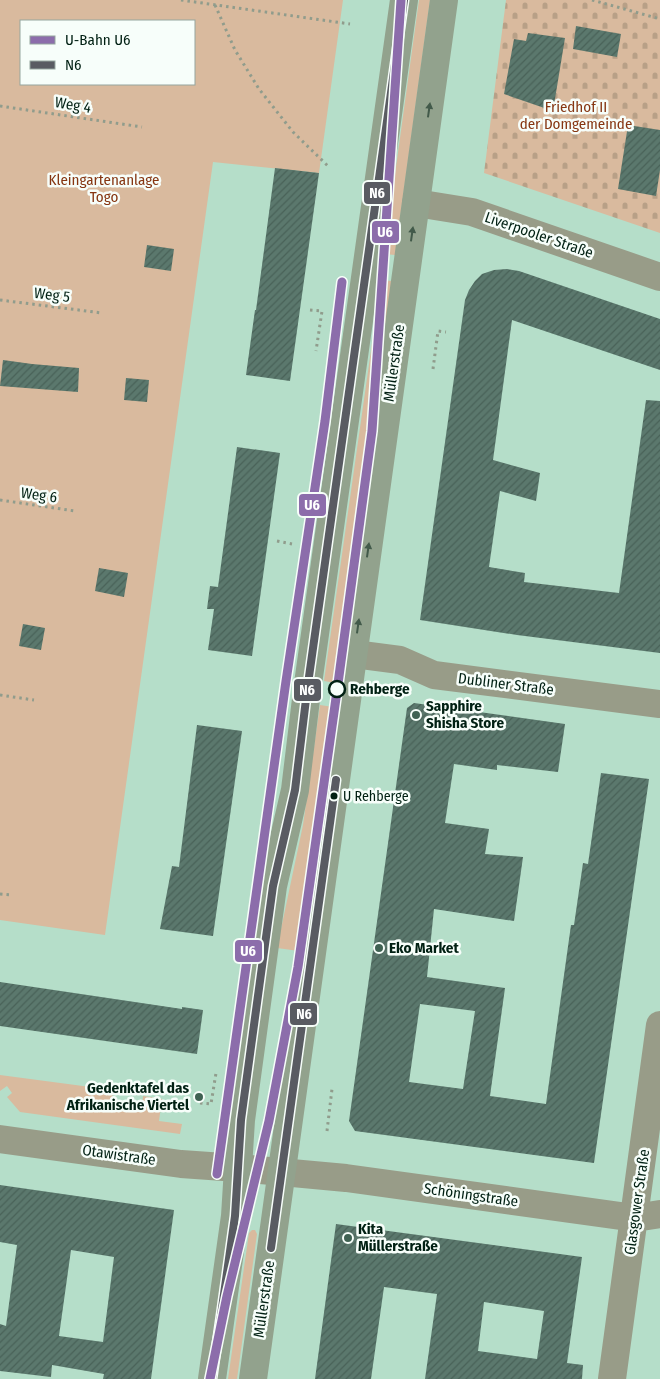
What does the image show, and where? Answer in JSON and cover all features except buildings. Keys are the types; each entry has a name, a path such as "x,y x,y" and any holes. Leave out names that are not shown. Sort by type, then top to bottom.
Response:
{"main road":[{"path":"212,1379 234,1226 241,1120 273,886 295,790 404,0"},
{"name":"Müllerstraße","path":"253,1379 444,0"}],"street":[{"name":"Liverpooler Straße","path":"416,203 472,212 660,277"},
{"name":"Dubliner Straße","path":"354,654 400,660 434,675 660,704"},
{"name":"Glasgower Straße","path":"612,1379 647,1216 660,1025"},
{"name":"Otawistraße","path":"0,1139 181,1164 282,1172"},
{"name":"Schöningstraße","path":"282,1172 356,1179 647,1216"}],"path":[{"path":"181,0 350,24"},
{"path":"592,0 660,19"},
{"path":"215,5 235,50 259,89 293,132 330,168"},
{"name":"Weg 4","path":"0,106 142,127"},
{"name":"Weg 5","path":"0,300 102,313"},
{"path":"310,310 322,311 316,351"},
{"path":"433,369 438,331 446,332"},
{"name":"Weg 6","path":"0,500 75,511"},
{"path":"277,541 292,544"},
{"path":"0,696 34,700"},
{"path":"0,894 12,895"},
{"path":"200,1103 211,1104 216,1073"},
{"path":"327,1131 332,1089"}],"green space":[{"name":"Kleingartenanlage Togo","path":"0,0 343,0 319,173 213,162 105,935 0,920"},
{"path":"419,0 430,0 395,255 384,254"},
{"name":"Friedhof II der Domgemeinde","path":"506,0 660,0 660,233 484,173"},
{"path":"381,280 392,281 336,683 324,681"},
{"path":"320,705 333,707 299,951 277,948 303,825"},
{"path":"0,1075 113,1090 112,1103 142,1107 143,1096 162,1099 159,1121 182,1124 180,1134 20,1112 7,1097 12,1093 7,1086 0,1091"},
{"path":"255,1230 257,1234 237,1379 228,1379 249,1233"}],"metro line":[{"name":"U6","path":"210,1379 227,1296 269,1121 298,967 337,691 372,431 401,0"},
{"name":"U6","path":"217,1174 286,681 325,421 342,282"}],"transit line":[{"name":"N6","path":"212,1379 235,1216 241,1120 273,886 295,790 307,691 404,0"},
{"name":"N6","path":"271,1248 336,780"}],"place":[{"name":"Rehberge","path":"337,689"},
{"name":"Sapphire Shisha Store","path":"416,715"},
{"name":"U Rehberge","path":"334,796"},
{"name":"Eko Market","path":"379,948"},
{"name":"Gedenktafel das Afrikanische Viertel","path":"199,1097"},
{"name":"Kita Müllerstraße","path":"348,1238"}]}
